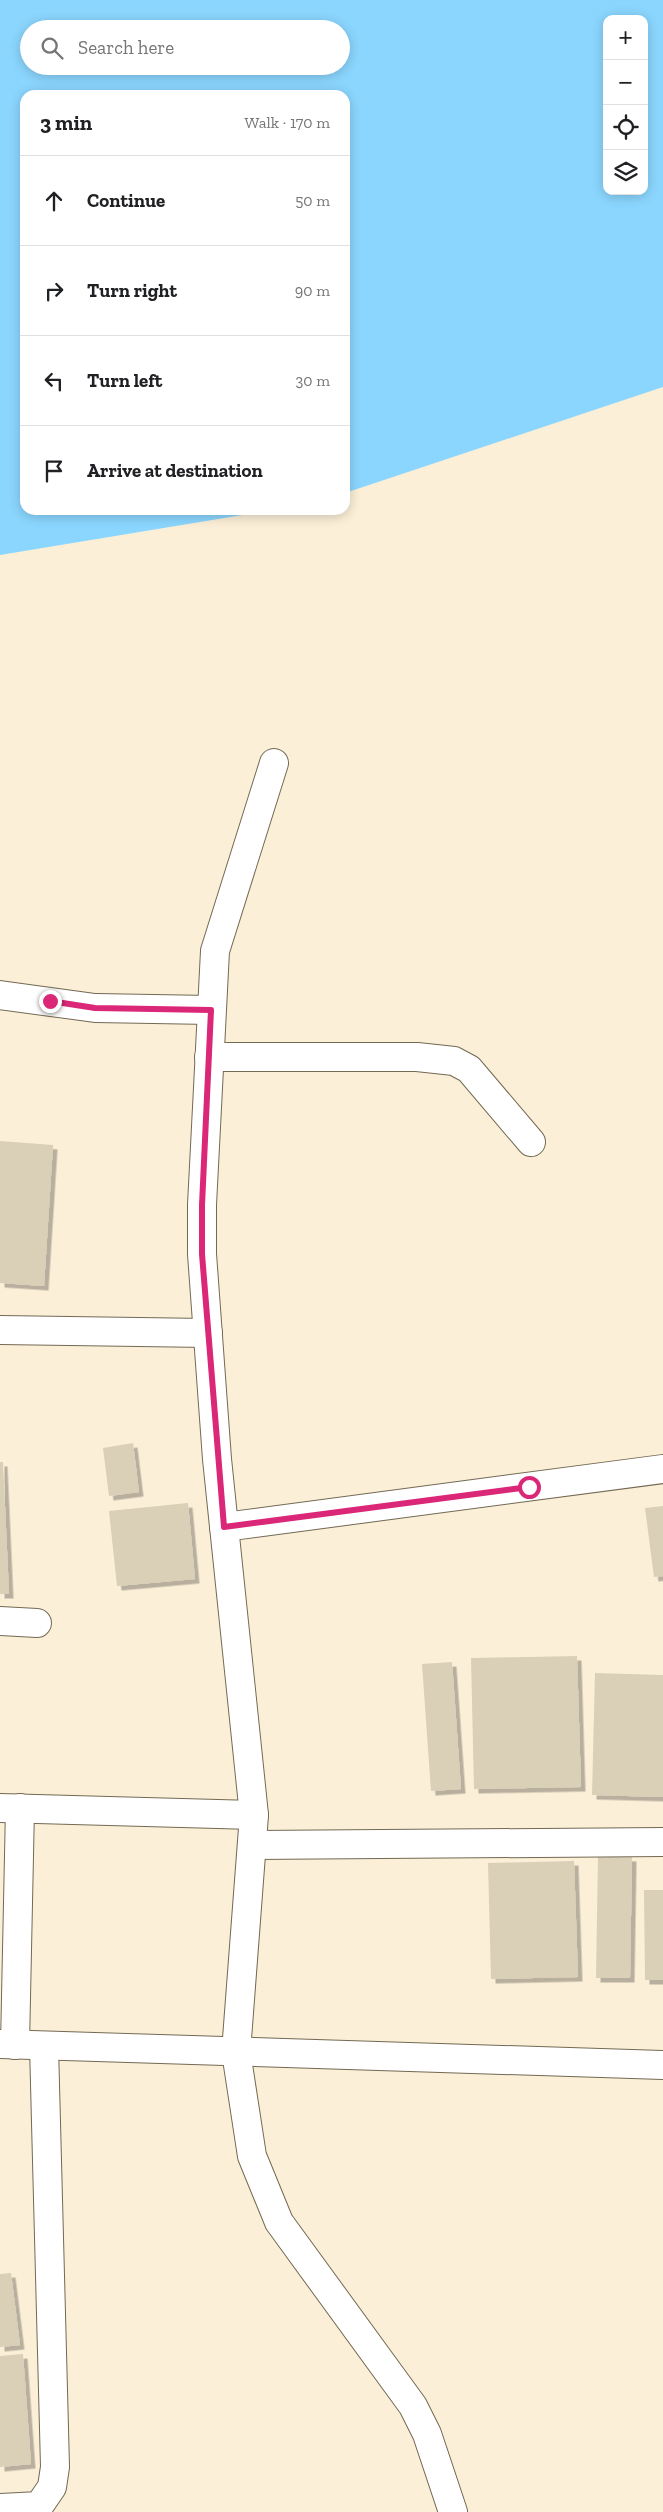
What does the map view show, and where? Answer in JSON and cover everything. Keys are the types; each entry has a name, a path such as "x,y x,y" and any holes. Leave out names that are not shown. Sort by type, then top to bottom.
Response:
{"street":[{"path":"274,763 215,951 202,1234 224,1527 254,1815 236,2052 252,2156 275,2214 413,2406 427,2434 453,2512"},
{"path":"0,995 95,1008 211,1010"},
{"path":"209,1057 417,1057 454,1062 469,1069 531,1142"},
{"path":"0,1330 208,1333"},
{"path":"224,1527 663,1469"},
{"path":"0,1621 37,1623"},
{"path":"254,1815 10,1808 7,2044 663,2065"},
{"path":"252,1845 663,1842"},
{"path":"0,2508 39,2506 52,2487 55,2467 44,2046"}],"water":[{"path":"0,0 663,0 663,387 350,491 350,90 20,90 20,515 243,515 0,555"}],"building":[{"path":"0,1141 53,1145 44,1286 0,1283"},
{"path":"133,1443 139,1492 109,1496 103,1448"},
{"path":"0,1462 3,1462 9,1594 0,1594"},
{"path":"188,1503 195,1579 117,1586 109,1511"},
{"path":"663,1506 663,1576 654,1577 645,1508"},
{"path":"577,1656 581,1787 474,1789 471,1658"},
{"path":"452,1662 461,1789 431,1791 422,1664"},
{"path":"595,1673 663,1675 663,1797 592,1795"},
{"path":"598,1856 632,1857 630,1978 596,1978"},
{"path":"574,1861 578,1977 491,1979 488,1863"},
{"path":"644,1890 663,1890 663,1980 645,1980"},
{"path":"11,2273 20,2345 0,2347 0,2274"},
{"path":"23,2354 31,2464 0,2467 0,2356"}],"route":[{"path":"50,1001 95,1008 211,1010 202,1205 202,1254 217,1459 224,1527 529,1487"}]}
